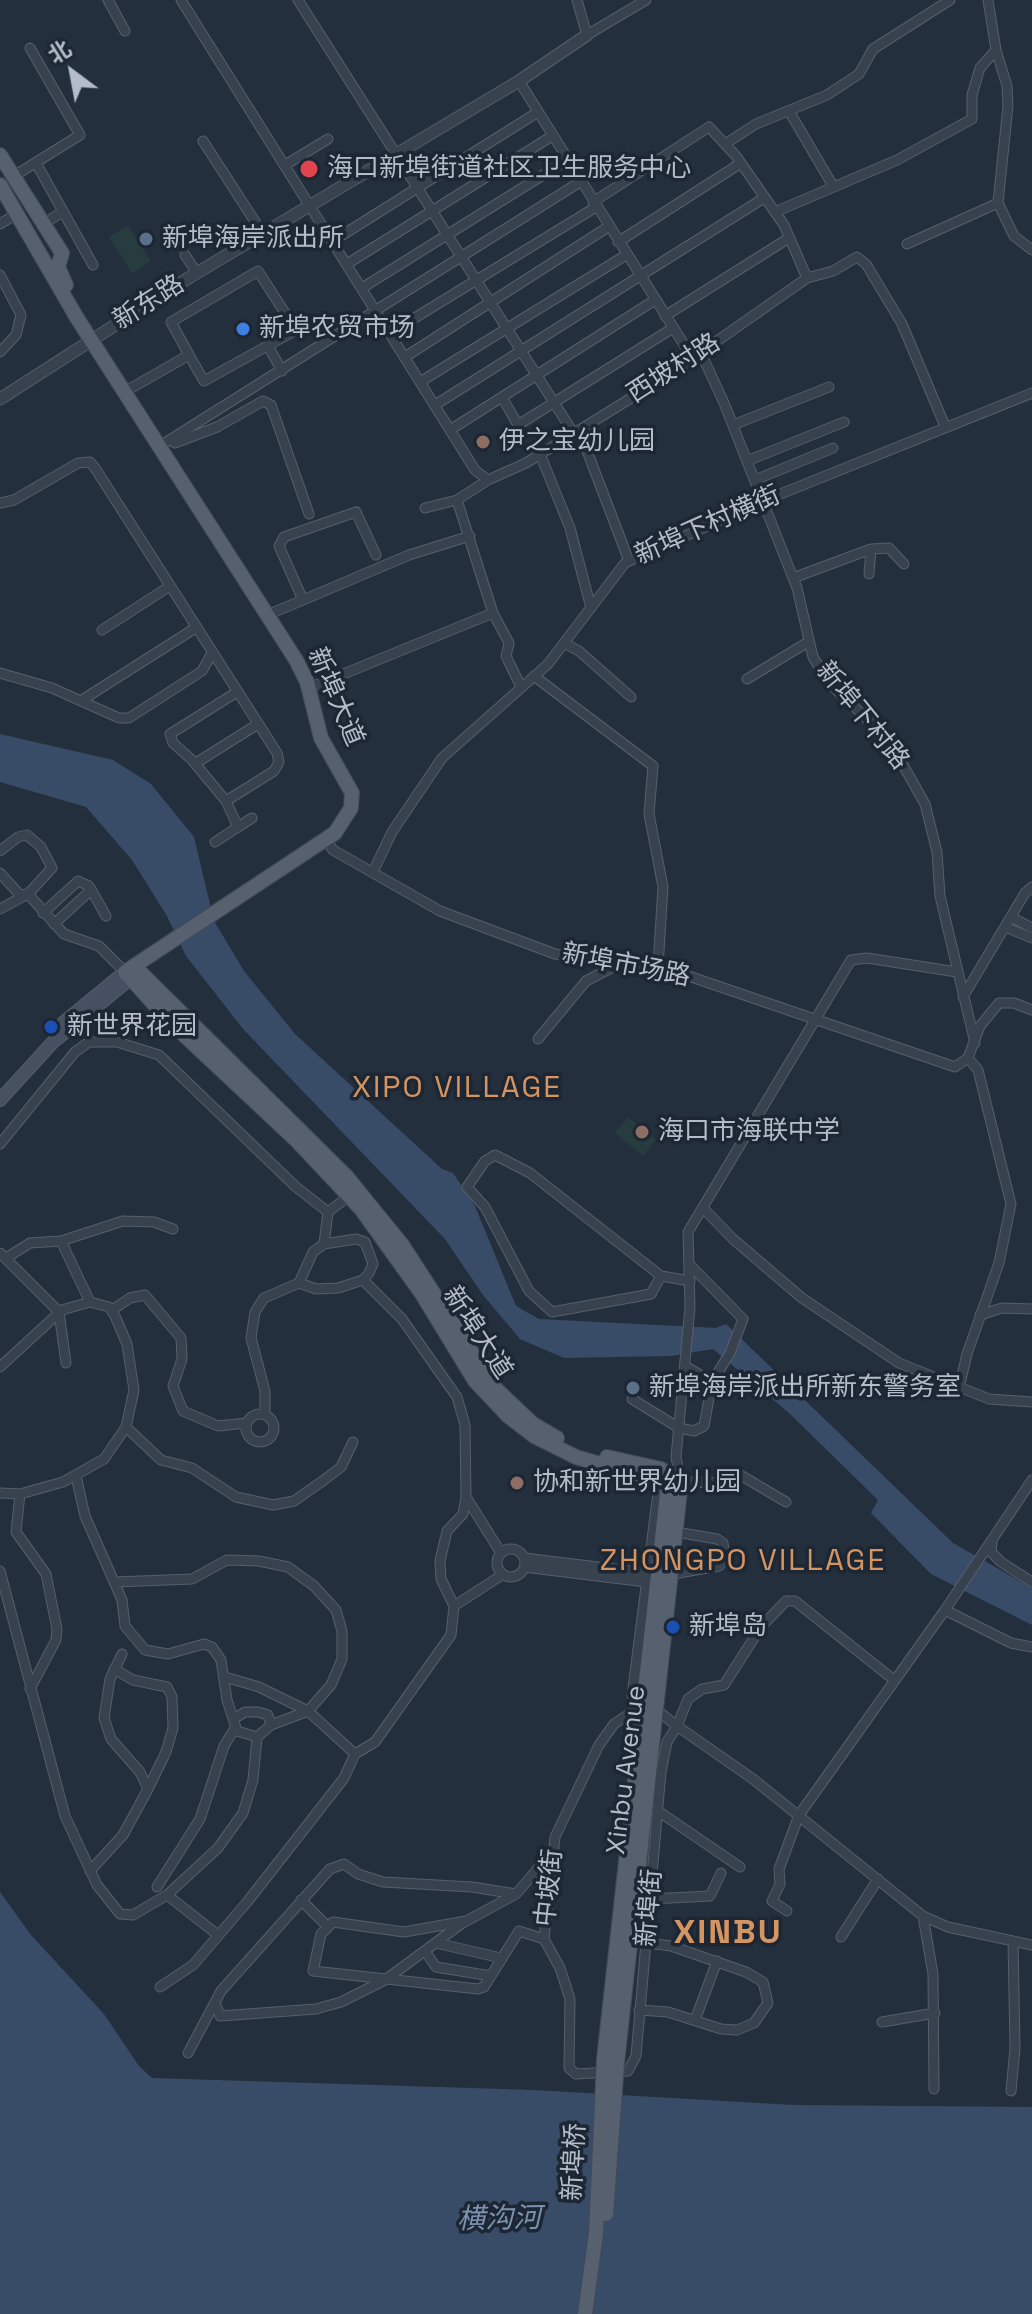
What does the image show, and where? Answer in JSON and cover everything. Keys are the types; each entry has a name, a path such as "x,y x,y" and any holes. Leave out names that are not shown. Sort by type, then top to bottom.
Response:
{"main road":[{"name":"新埠大道","path":"0,155 62,253 58,267 62,279 88,321 92,338"},
{"name":"新埠大道","path":"0,185 36,250 296,660 309,688 321,738 346,778 353,798 343,825 326,840 132,972"},
{"name":"新埠大道","path":"132,972 170,1022 297,1141 349,1196 414,1281 475,1381 508,1416 534,1436 576,1457 667,1479"},
{"name":"新埠大道","path":"132,972 305,1133 359,1190 396,1236 487,1377 512,1407 554,1437 667,1479"},
{"path":"0,1092 75,1011 132,972"},
{"path":"0,1100 53,1042 132,972"},
{"name":"Xinbu Avenue","path":"647,1711 673,1574 676,1532 667,1479"},
{"name":"Xinbu Avenue","path":"609,2065 647,1711 667,1479"},
{"name":"新埠桥","path":"585,2314 596,2233 609,2065"},
{"name":"新埠桥","path":"594,2314 605,2232 609,2065"}],"street":[{"path":"108,0 125,31"},
{"path":"181,0 475,470 488,480"},
{"path":"298,0 554,403 577,432 629,561"},
{"path":"577,0 587,35 646,0"},
{"path":"725,144 756,124 827,95 859,74 873,49 950,0"},
{"path":"988,0 996,50 1007,86 1008,106 998,203 1014,236 1032,250"},
{"name":"新东路","path":"0,399 92,338 519,81 587,35"},
{"path":"14,176 80,135 30,48"},
{"path":"775,212 897,160 972,119 972,95 980,68 996,50"},
{"name":"新埠下村路","path":"519,81 665,316 697,356 733,425 793,578 808,642 829,683 866,718 916,783 937,852 940,896 975,1043"},
{"path":"789,111 833,186"},
{"path":"333,241 538,112"},
{"path":"390,333 477,280 709,127 741,163 775,212 807,278"},
{"path":"347,264 552,136"},
{"path":"285,165 328,139"},
{"path":"203,141 263,234"},
{"path":"362,288 567,160"},
{"path":"36,163 93,265"},
{"path":"618,242 741,163"},
{"path":"160,446 580,182"},
{"path":"435,405 764,198"},
{"path":"907,244 998,203"},
{"path":"44,223 63,212"},
{"path":"0,224 18,213"},
{"path":"405,357 608,227"},
{"path":"665,316 789,238"},
{"path":"62,253 82,246"},
{"path":"185,255 197,273"},
{"path":"420,382 626,255"},
{"name":"西坡村路","path":"425,508 457,500 488,480 540,454 697,356 807,278 833,271 857,257 866,264 902,324 945,426"},
{"path":"258,271 296,330 204,381 189,355 171,322 258,271"},
{"path":"0,275 21,315 16,335 0,352"},
{"path":"450,430 655,300"},
{"path":"502,397 518,425 673,328"},
{"path":"268,346 282,371"},
{"path":"126,391 189,355"},
{"path":"733,425 829,387"},
{"name":"新埠下村横街","path":"373,872 392,832 442,758 534,676 629,561 763,501 1032,393"},
{"path":"160,446 217,427 263,401 271,405 309,514"},
{"path":"747,461 844,422"},
{"path":"755,480 833,448"},
{"path":"540,454 570,528 591,608"},
{"path":"0,503 35,489 78,463 90,462 277,753 278,767 226,801"},
{"path":"457,500 493,613 509,643 506,656 521,687"},
{"path":"303,600 279,546 284,537 356,512 376,555"},
{"path":"267,615 409,555 470,536"},
{"path":"793,578 871,549 889,548 904,564"},
{"path":"869,574 871,549"},
{"path":"102,630 170,586"},
{"path":"309,688 493,613"},
{"path":"82,700 197,627"},
{"path":"747,679 808,642"},
{"path":"564,643 579,651 631,697"},
{"path":"0,673 82,700 119,718 129,718 202,671 212,653"},
{"path":"534,676 653,766 649,814 663,887 658,967"},
{"path":"237,692 170,734 173,743 196,763 226,801 238,827"},
{"path":"196,763 258,724"},
{"path":"215,842 252,818"},
{"path":"0,851 27,835 41,847 52,868 45,880 28,894 0,909"},
{"name":"新埠市场路","path":"326,840 333,850 440,911 555,954 658,967 955,1067 968,1058"},
{"path":"0,873 20,895 28,894"},
{"path":"43,913 78,881 91,890 106,916"},
{"path":"963,997 1032,887"},
{"path":"54,924 91,890"},
{"path":"28,894 54,924 74,939 99,946 132,972"},
{"path":"1008,922 1032,928"},
{"path":"1008,922 1032,938"},
{"path":"957,972 867,958 851,960 688,1232 690,1307 676,1457 667,1479 646,1578 632,1696 647,1711 677,1726 799,1815 923,1916 948,1927 1032,1945"},
{"path":"538,1039 586,981 620,964"},
{"path":"959,1388 999,1263 1011,1204 978,1070 968,1058 980,1026 999,1003 1014,1003 1032,1010"},
{"path":"0,1144 75,1052 89,1042 117,1042 159,1055 288,1180 328,1212"},
{"path":"661,1276 651,1294 552,1312 529,1291 485,1207 467,1187 485,1161 495,1155 530,1173 661,1276 690,1281"},
{"path":"324,1244 328,1212 349,1196"},
{"path":"703,1208 733,1239 802,1298 899,1363 1000,1402 1032,1402"},
{"path":"66,1363 59,1312 3,1256 30,1243 61,1241 130,1220 160,1223 173,1229"},
{"path":"265,1415 265,1391 251,1338 255,1312 272,1292 299,1283 327,1289 363,1280 373,1264 365,1242 356,1239 324,1244 313,1252 299,1283"},
{"path":"61,1241 90,1302"},
{"path":"632,1399 679,1428 694,1431 704,1426 712,1382 730,1353 743,1319 689,1264"},
{"path":"160,1987 193,1965 218,1935 344,1778 355,1754 375,1742 432,1657 451,1635 454,1606 441,1579 440,1561 447,1531 463,1514 466,1497 465,1425 457,1397 402,1319 384,1297 363,1280"},
{"path":"112,1310 130,1298 145,1295 181,1338 182,1359 173,1386 183,1411 218,1426 247,1423 252,1418 265,1415 271,1419 274,1428 263,1440 253,1442 247,1423"},
{"path":"0,1367 59,1312 90,1302 112,1310 131,1361 134,1390 126,1427 108,1456 76,1476 20,1494 0,1493"},
{"path":"980,1315 1002,1308 1032,1309"},
{"path":"685,1366 712,1382"},
{"path":"126,1427 161,1460 192,1468 236,1497 273,1505 294,1501 341,1467 353,1442"},
{"path":"667,1479 723,1483 737,1473 786,1502"},
{"path":"76,1476 85,1516 124,1608 125,1626 145,1650 168,1654 204,1644 212,1647 221,1660 227,1700 235,1723 243,1735 257,1737"},
{"path":"787,1911 772,1901 780,1884 779,1869 799,1815 992,1543 1032,1480"},
{"path":"20,1494 16,1532 46,1574 56,1616 56,1640 30,1689"},
{"path":"466,1497 501,1553"},
{"path":"673,1574 719,1566 725,1559 723,1543 717,1539 676,1532"},
{"path":"992,1543 991,1552 1001,1562 1032,1582"},
{"path":"501,1553 517,1551 524,1562"},
{"path":"501,1553 497,1562 502,1575"},
{"path":"0,1571 30,1689 46,1733 65,1816 90,1871 113,1907 126,1916 167,1895 218,1848 243,1813 253,1780 257,1737 271,1725 308,1711 336,1677 343,1645 336,1610 301,1575 275,1563 227,1560 192,1579 115,1582"},
{"path":"524,1562 646,1578"},
{"path":"454,1606 502,1575 510,1577 524,1562"},
{"name":"新埠街","path":"609,2065 628,2071 636,2056 664,1753 688,1699 702,1689 724,1685 761,1627 786,1601 795,1601 894,1680"},
{"path":"945,1610 1011,1643 1032,1647"},
{"path":"122,1654 105,1698 107,1728 117,1747 140,1772 148,1789"},
{"path":"90,1871 123,1835 166,1752 173,1728 172,1697 167,1687 133,1680 114,1669"},
{"path":"225,1677 259,1687 308,1711 355,1754"},
{"name":"中坡街","path":"609,2065 576,2074 569,2068 566,2060 570,1999 560,1968 544,1939 555,1837 599,1745 614,1724 647,1711"},
{"path":"157,1887 200,1819 224,1746 241,1713 268,1715 271,1725"},
{"path":"658,1811 740,1867"},
{"path":"215,2002 220,2016 316,2009 341,2002 385,1980 466,1921 516,1894 554,1849"},
{"path":"188,2053 215,2002 233,1976 330,1869 344,1864 358,1874 383,1882 472,1887 516,1894"},
{"path":"650,1899 710,1896 721,1873"},
{"path":"841,1937 878,1879"},
{"path":"167,1895 218,1935"},
{"path":"301,1900 328,1927"},
{"path":"923,1916 935,2013 934,2089"},
{"path":"466,1921 404,1932 333,1922 321,1934 313,1971 478,1989 491,1976 519,1931 544,1939"},
{"path":"1011,2091 1015,2048 1013,1941"},
{"path":"436,1943 501,1958"},
{"path":"639,2010 668,2012 721,2029 737,2030 754,2023 768,2003 763,1982 717,1961 671,1946 647,1943"},
{"path":"425,1951 436,1967 491,1976"},
{"path":"695,2020 717,1961"},
{"path":"882,2022 935,2013"}],"green space":[{"path":"128,225 151,261 132,273 109,237"},
{"path":"628,1117 656,1140 643,1156 615,1133"}],"water":[{"path":"0,734 113,760 151,784 194,837 214,921 244,971 295,1034 442,1169 453,1173 475,1206 516,1306 539,1319 716,1328 726,1324 953,1543 1032,1588 1032,1625 931,1574 871,1513 878,1500 789,1413 713,1349 671,1356 564,1358 520,1339 483,1295 445,1239 244,1030 186,956 167,916 132,860 86,807 0,782"},
{"name":"横沟河","path":"0,1892 31,1935 104,2014 139,2066 152,2078 534,2090 793,2105 1032,2107 1032,2314 0,2314"}],"place":[{"name":"海口新埠街道社区卫生服务中心","path":"309,169"},
{"name":"新埠海岸派出所","path":"146,239"},
{"name":"新埠农贸市场","path":"243,329"},
{"name":"伊之宝幼儿园","path":"483,442"},
{"name":"新世界花园","path":"51,1027"},
{"name":"海口市海联中学","path":"642,1132"},
{"name":"新埠海岸派出所新东警务室","path":"633,1388"},
{"name":"协和新世界幼儿园","path":"517,1483"},
{"name":"新埠岛","path":"673,1627"}],"district":[{"name":"XIPO VILLAGE","path":"457,1089"},
{"name":"ZHONGPO VILLAGE","path":"743,1562"},
{"name":"XINBU","path":"728,1934"}]}
